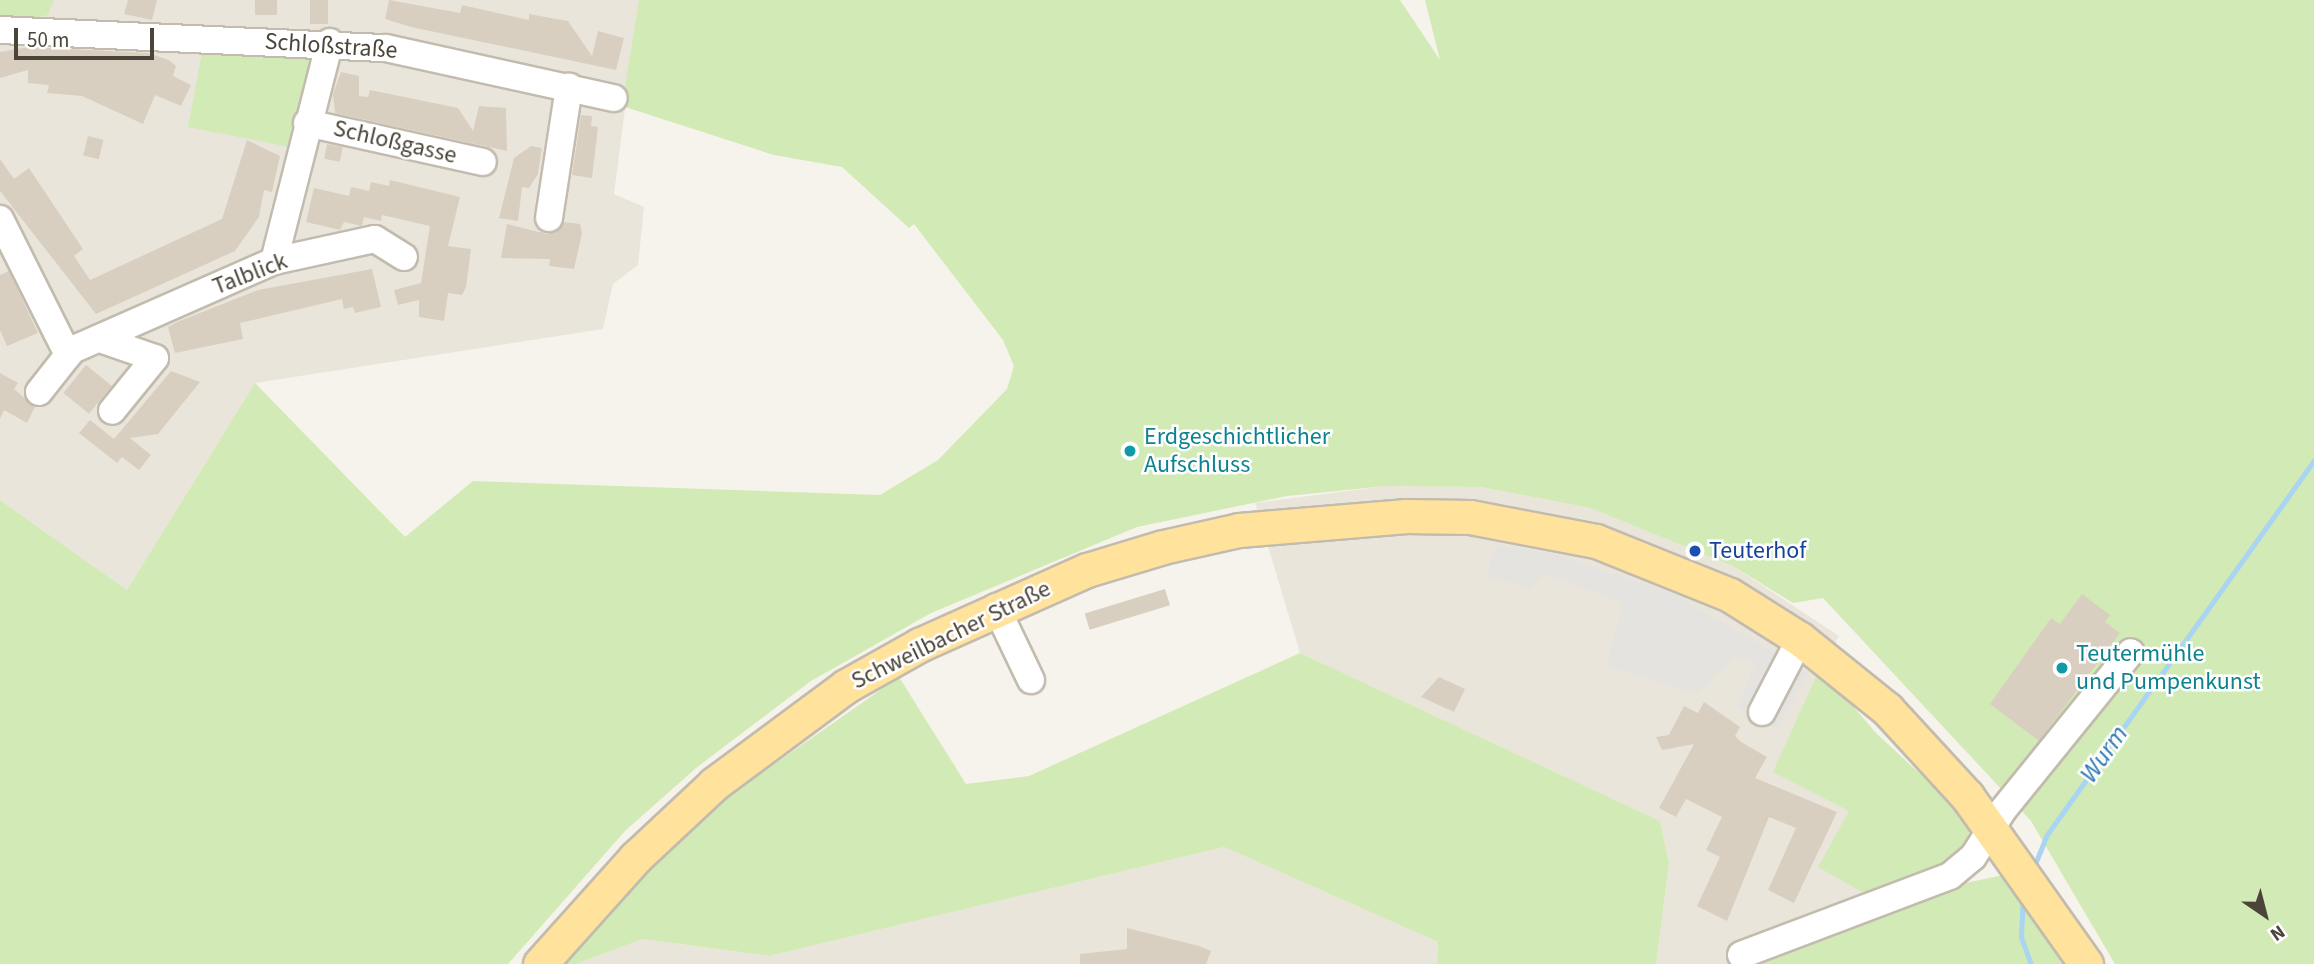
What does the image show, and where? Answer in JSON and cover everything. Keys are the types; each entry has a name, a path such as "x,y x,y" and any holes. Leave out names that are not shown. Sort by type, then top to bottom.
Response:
{"main road":[{"name":"Schweilbacher Straße","path":"540,964 635,858 714,784 846,686 996,607 1087,570 1239,530 1335,518 1471,517 1597,541 1730,595 1800,639 1887,709 1996,832 2086,964"}],"street":[{"name":"Schloßstraße","path":"0,30 48,27 189,41 330,42 454,58 614,97"},
{"name":"Schloßgasse","path":"274,261 307,122 330,42"},
{"path":"549,218 569,87"},
{"name":"Schloßgasse","path":"307,122 483,162"},
{"path":"0,219 68,355"},
{"name":"Talblick","path":"39,392 68,355 274,261 375,239 404,257"},
{"path":"100,339 155,358 112,411"},
{"path":"996,607 1031,680"},
{"path":"1762,712 1800,639"},
{"path":"1741,955 1950,876 1973,858 1996,832 2132,652"}],"shaded area":[{"path":"0,0 639,0 614,194 644,207 638,265 613,284 603,329 255,383 127,590 0,500"},
{"path":"1386,486 1481,487 1590,508 1733,566 1839,636 1820,668 1871,897 1746,964 1656,964 1669,864 1660,821 1300,653 1255,503"},
{"path":"1496,545 1551,553 1672,593 1808,672 1778,729 1736,708 1755,664 1735,656 1697,694 1606,666 1623,603 1544,574 1530,589 1486,576"},
{"path":"1224,847 1438,942 1437,964 576,964 643,939 769,956"}],"green space":[{"path":"0,0 54,0 48,15 17,22 0,22"},
{"path":"639,0 1400,0 1440,60 1425,0 2314,0 2314,964 2115,964 2031,821 1823,598 1793,603 1733,566 1590,508 1481,487 1386,486 1287,496 1137,527 931,613 811,681 696,768 625,831 508,964 0,964 0,500 127,590 255,383 405,537 473,481 880,495 938,460 1007,389 1014,366 1003,340 914,224 909,228 842,167 774,155 622,106"},
{"path":"203,48 311,57 290,147 188,127"},
{"path":"1300,653 1660,821 1669,864 1656,964 1437,964 1438,942 1224,847 769,956 643,939 576,964 556,964 677,832 899,677 966,784 1029,776"},
{"path":"1820,668 1876,733 1972,822 1967,841 1940,868 1871,897 1818,867 1849,811 1773,772"},
{"path":"2008,874 2069,964 1746,964 1937,889"}],"building":[{"path":"128,0 157,0 152,20 124,14"},
{"path":"255,0 277,0 277,15 255,15"},
{"path":"310,0 328,0 328,24 310,24"},
{"path":"389,0 460,13 462,5 529,20 529,14 568,21 592,56 598,31 624,38 616,70 411,27 385,19"},
{"path":"28,47 148,53 169,60 176,66 173,76 191,85 181,106 155,95 143,124 82,96 47,93 49,85 28,83 28,70 0,78 0,52"},
{"path":"341,72 359,76 359,96 368,97 370,90 458,108 473,131 479,106 506,108 507,151 335,113 333,94"},
{"path":"581,115 592,116 591,126 598,127 592,178 572,175"},
{"path":"88,136 104,140 99,159 83,155"},
{"path":"247,140 280,156 272,192 264,190 259,217 235,251 96,314 0,191 0,159 14,179 29,168 83,249 74,256 90,280 222,219"},
{"path":"327,144 343,147 340,162 324,159"},
{"path":"531,146 542,148 538,174 529,188 522,187 518,221 499,218 514,158"},
{"path":"390,180 460,197 448,246 471,249 466,287 462,295 448,293 444,321 419,317 419,300 398,305 394,290 421,283 430,226 382,215 381,221 364,217 362,226 344,222 340,230 306,222 314,188 349,196 351,187 369,191 371,182 389,186"},
{"path":"564,222 580,224 582,233 574,269 549,266 550,259 501,258 507,224 547,234"},
{"path":"372,269 381,307 355,313 353,307 344,309 342,299 240,323 243,339 175,353 168,327 177,322 258,290"},
{"path":"9,271 38,333 7,346 0,330 0,275"},
{"path":"86,365 112,386 89,414 63,393"},
{"path":"171,371 200,382 158,434 130,438 151,455 139,470 122,457 117,463 79,433 90,420 114,439"},
{"path":"0,373 18,383 14,389 35,407 27,423 4,410 0,419"},
{"path":"1165,589 1170,605 1090,630 1085,614"},
{"name":"Teutermühle und Pumpenkunst","path":"2082,594 2110,615 2105,622 2120,633 2039,741 1990,704 2051,618 2060,624"},
{"path":"1439,677 1465,689 1454,712 1421,697"},
{"path":"1704,702 1740,727 1735,736 1741,742 1767,757 1755,778 1837,812 1794,903 1768,890 1796,828 1769,817 1727,921 1697,906 1720,857 1706,850 1722,817 1686,799 1676,817 1659,808 1694,744 1662,750 1656,737 1669,735 1684,706 1698,713"},
{"path":"1127,928 1211,951 1206,964 1080,964 1080,954 1127,949"}],"waterway":[{"name":"Wurm","path":"2033,869 2046,836 2314,460"},
{"name":"Wurm","path":"2023,894 2021,937 2031,964"}],"place":[{"name":"Erdgeschichtlicher Aufschluss","path":"1130,451"},
{"name":"Teuterhof","path":"1695,551"},
{"name":"Teutermühle und Pumpenkunst","path":"2062,668"}]}
